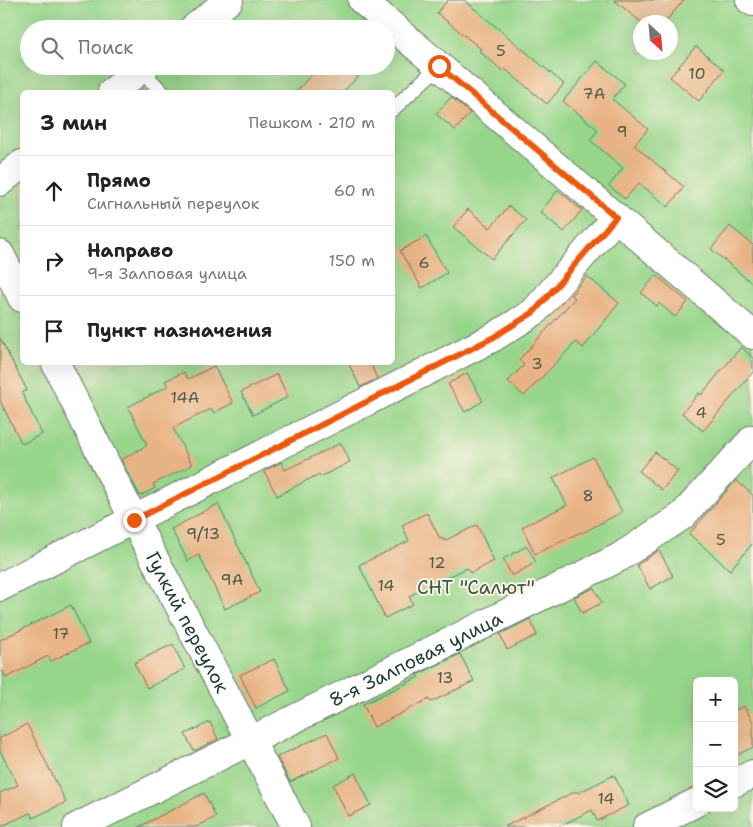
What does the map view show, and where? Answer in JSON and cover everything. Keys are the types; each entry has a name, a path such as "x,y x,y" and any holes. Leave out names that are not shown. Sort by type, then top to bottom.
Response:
{"street":[{"path":"203,20 229,0"},
{"path":"362,0 385,20"},
{"path":"395,28 753,335"},
{"path":"115,90 134,75"},
{"path":"0,182 20,166"},
{"path":"0,587 494,337 534,312 616,217"},
{"path":"0,254 20,294"},
{"name":"Гулкий переулок","path":"56,365 134,520 296,827"},
{"name":"8-я Залповая улица","path":"78,827 620,557 682,516 753,438"},
{"path":"738,781 753,774"},
{"path":"647,827 693,804"}],"lane":[{"path":"395,107 439,66"},
{"path":"149,75 160,90"}],"green space":[{"name":"СНТ \"Салют\"","path":"0,0 753,0 753,827 0,827"}],"building":[{"path":"448,0 464,0 564,84 547,104 505,69 503,71 479,51 481,49 437,13"},
{"path":"614,0 684,0 671,15 633,15"},
{"path":"696,46 724,70 699,101 670,77"},
{"path":"597,61 625,84 612,99 648,129 634,145 684,187 668,207 639,183 625,199 609,186 623,168 590,140 598,130 563,101"},
{"path":"311,75 359,75 345,90 298,90"},
{"path":"451,97 470,113 455,130 436,114"},
{"path":"558,190 582,210 564,232 540,212"},
{"path":"509,206 526,220 492,259 453,227 468,209 490,228"},
{"path":"730,226 753,245 753,284 711,249"},
{"path":"426,236 447,273 422,288 400,251"},
{"path":"656,275 688,302 675,317 659,303 657,306 641,293"},
{"path":"587,276 619,303 583,348 576,342 524,396 508,381 524,365 519,360 575,298 571,295"},
{"path":"0,338 27,390 22,393 42,434 22,444 0,401"},
{"path":"741,347 753,358 753,372 703,431 682,413 699,393 701,395"},
{"path":"349,365 371,365 377,379 360,387"},
{"path":"214,366 233,403 213,413 211,409 173,428 192,465 153,484 155,488 140,496 121,460 147,445 128,407 168,386 165,381 184,372 188,379"},
{"path":"467,373 483,401 465,412 448,384"},
{"path":"277,374 288,397 253,415 241,392"},
{"path":"341,443 350,462 320,477 319,474 277,496 264,471 281,462 285,470"},
{"path":"655,452 678,471 662,490 639,471"},
{"path":"593,457 622,512 582,533 535,554 522,527 567,505 553,478"},
{"path":"736,480 753,495 753,543 730,570 689,534"},
{"path":"218,504 260,592 225,609 199,555 188,561 171,529"},
{"path":"427,513 440,539 442,538 444,541 477,525 494,561 470,573 467,568 409,596 413,604 385,618 359,565 409,541 402,525"},
{"path":"527,546 536,562 512,576 503,559"},
{"path":"659,550 673,576 650,589 637,565"},
{"path":"594,588 602,603 582,613 574,597"},
{"path":"71,605 89,643 51,661 48,656 6,678 0,667 0,640"},
{"path":"530,619 537,635 507,650 500,634"},
{"path":"173,644 185,669 147,688 134,663"},
{"path":"460,654 474,681 431,702 429,699 374,727 363,704 419,677 417,675"},
{"path":"274,659 290,691 256,708 240,675"},
{"path":"744,706 753,722 753,747 738,754 738,722 738,709"},
{"path":"210,722 218,739 194,751 185,734"},
{"path":"27,724 66,802 33,818 30,813 0,827 0,793 18,785 0,751 0,738"},
{"path":"327,733 339,758 290,782 277,757"},
{"path":"355,773 371,805 348,816 333,785"},
{"path":"614,775 629,805 597,821 592,810 558,827 504,827 576,791 578,793"},
{"path":"204,793 216,817 196,827 139,827"}],"route":[{"path":"134,520 494,337 534,312 616,217 439,66"}]}
